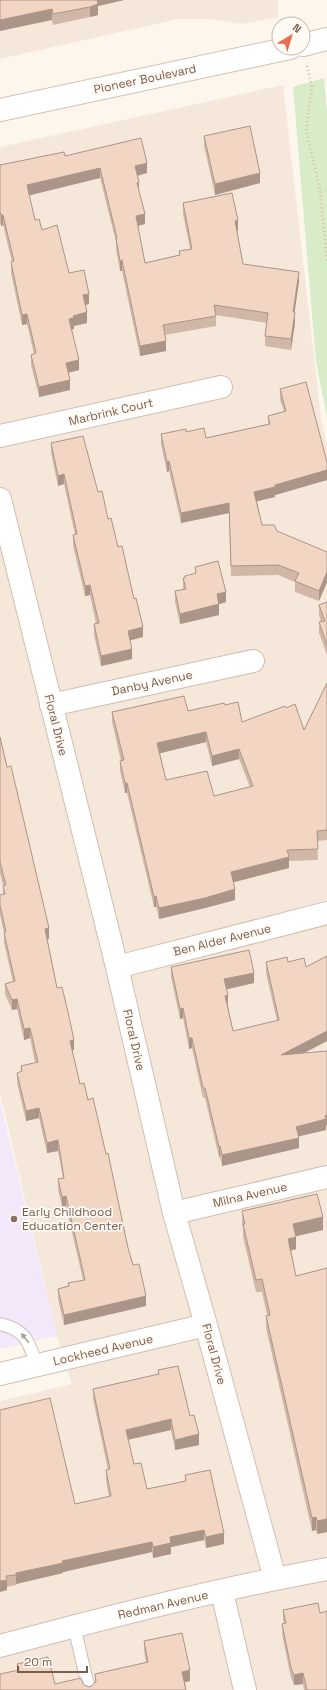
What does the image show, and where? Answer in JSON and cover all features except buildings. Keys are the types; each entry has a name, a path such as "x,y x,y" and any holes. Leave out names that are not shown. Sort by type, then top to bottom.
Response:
{"street":[{"name":"Pioneer Boulevard","path":"311,46 327,39"},
{"name":"Pioneer Boulevard","path":"0,110 274,56"},
{"name":"Marbrink Court","path":"0,436 221,387"},
{"name":"Floral Drive","path":"0,499 117,967 174,1213 275,1579"},
{"name":"Danby Avenue","path":"51,705 253,661"},
{"name":"Ben Alder Avenue","path":"117,967 327,913"},
{"name":"Milna Avenue","path":"174,1213 327,1177"},
{"name":"Lockheed Avenue","path":"0,1374 206,1325"},
{"name":"Redman Avenue","path":"0,1646 74,1626 275,1579 327,1570"},
{"path":"222,1592 245,1690"}],"lane":[{"path":"0,1324 12,1327 27,1338 37,1365"},
{"path":"74,1626 90,1690"}],"path":[{"path":"301,56 312,87 306,129 320,190 327,262"}],"shaded area":[{"path":"0,0 278,0 278,16 271,16 271,18 242,24 210,19 178,19 0,59"},
{"path":"283,85 321,418 327,447 327,1690 0,1690 0,1401 72,1384 57,1336 0,1093 0,147"},
{"name":"Early Childhood Education Center","path":"0,1101 57,1336 0,1349"}],"green space":[{"path":"324,78 327,112 327,417 316,362 293,87"}],"place":[{"name":"Early Childhood Education Center","path":"14,1219"}]}
